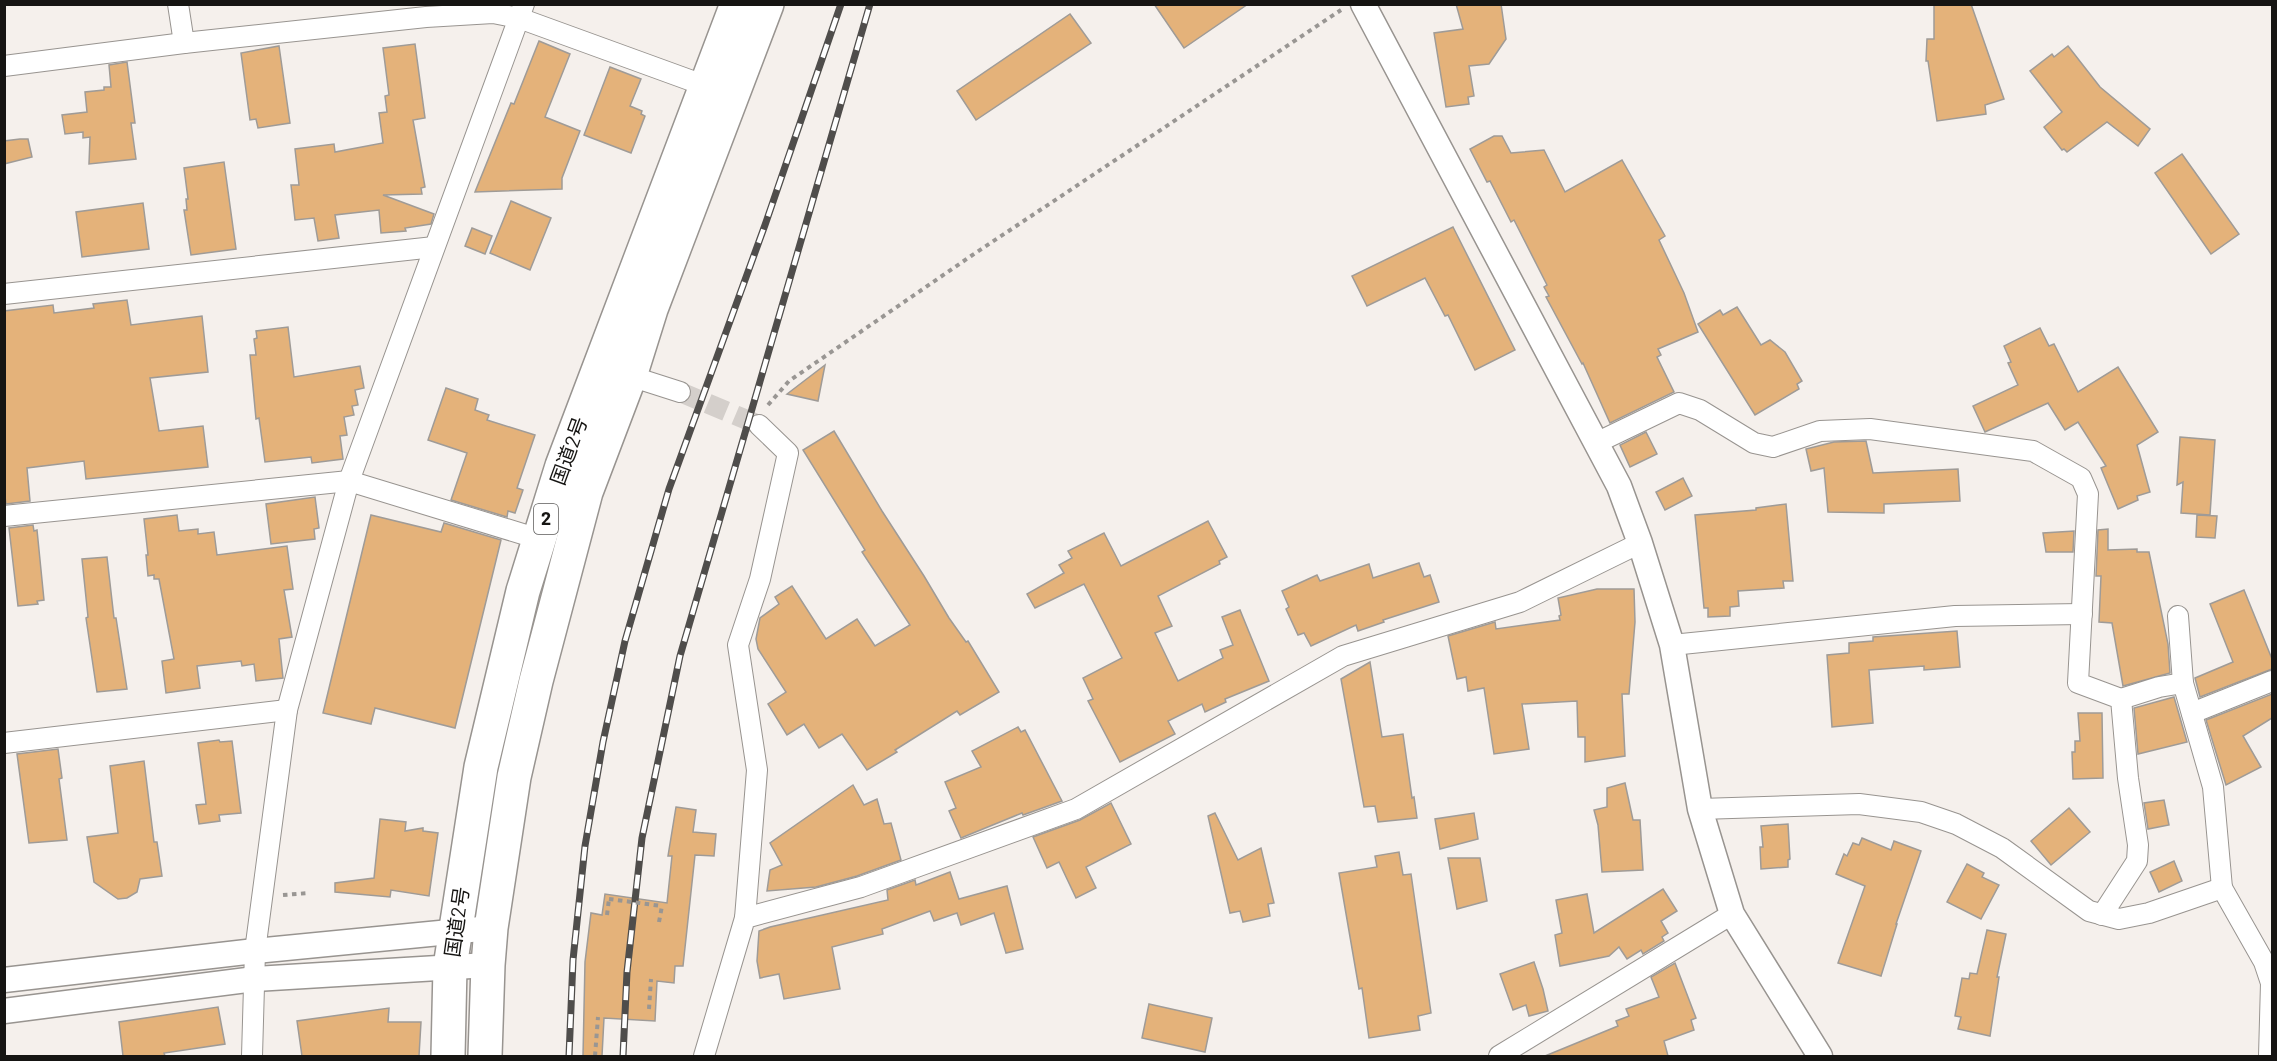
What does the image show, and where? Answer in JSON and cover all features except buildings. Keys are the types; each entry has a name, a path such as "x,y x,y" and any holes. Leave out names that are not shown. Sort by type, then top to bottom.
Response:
{"highway":[{"name":"国道2号","path":"448,1056 450,967 454,933 481,767 523,591 562,466 737,4"},
{"name":"国道2号","path":"484,1056 491,928 514,777 586,492 630,376 651,309 767,4"}],"street":[{"path":"178,4 184,43"},
{"path":"1363,4 1619,486 1640,543 1672,645 1700,809 1732,914 1820,1056"},
{"path":"4,66 426,11 493,13 522,11 706,86"},
{"path":"252,1056 255,951 287,710 349,482 522,11"},
{"path":"4,294 434,247"},
{"path":"630,376 680,392"},
{"path":"1596,443 1679,403 1700,410 1754,443 1773,447 1820,431 1870,429 2033,451 2081,478 2088,494 2078,683 2121,699 2159,687 2183,683"},
{"path":"704,1056 745,918 757,770 738,645 760,579 789,453 759,425"},
{"path":"4,516 349,482 539,539"},
{"path":"745,918 861,887 1076,809 1343,656 1520,602 1640,543"},
{"path":"1672,645 1955,616 2082,614"},
{"path":"2178,616 2183,683 2213,787 2222,888 2264,962 2271,983 2269,1056"},
{"path":"2192,712 2272,681"},
{"path":"2102,915 2137,861 2138,845 2128,778 2121,699"},
{"path":"4,743 287,710"},
{"path":"1700,809 1859,804 1921,812 1956,824 2002,848 2089,911 2119,919 2149,913 2222,888"},
{"path":"1499,1056 1732,914"},
{"path":"4,980 255,951 491,928"},
{"path":"4,1011 255,979 488,965"}],"path":[{"path":"759,425 767,406 789,381 971,256 1349,4"},
{"path":"607,915 609,899 662,906 659,922"},
{"path":"649,1009 651,979"},
{"path":"596,1056 598,1017"}],"tunnel":[{"path":"680,392 759,425"}],"railway":[{"path":"569,1056 573,960 585,846 603,742 625,641 669,489 765,225 841,4"},
{"path":"623,1056 627,972 642,838 680,656 870,4"}]}
